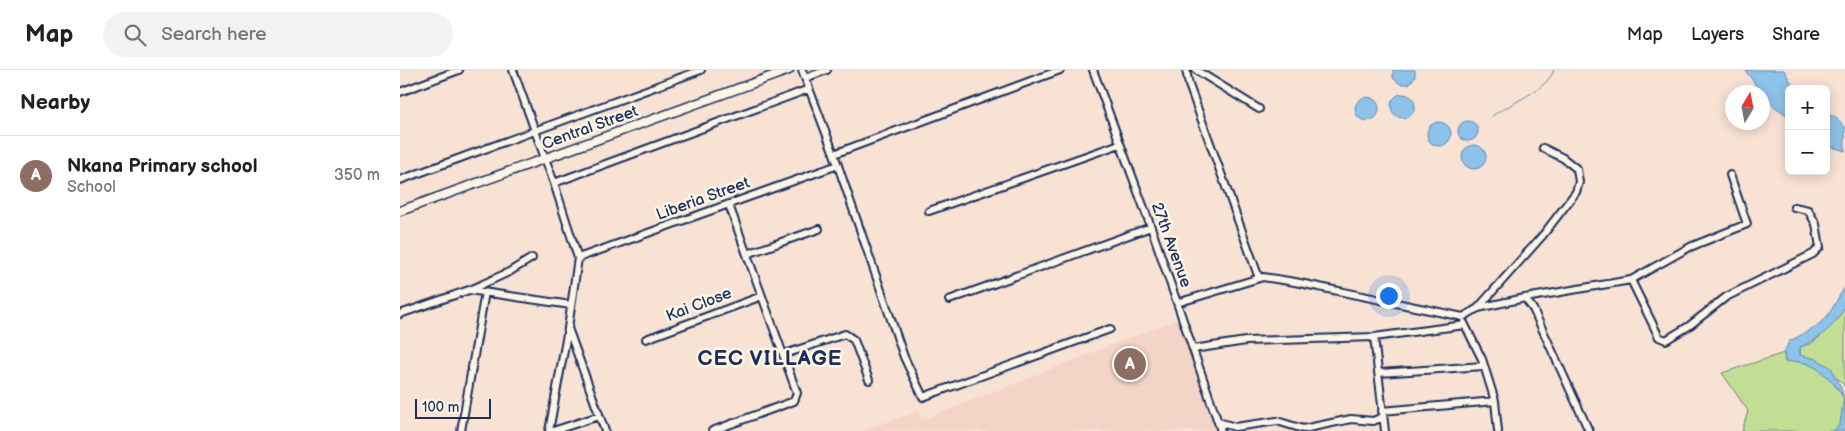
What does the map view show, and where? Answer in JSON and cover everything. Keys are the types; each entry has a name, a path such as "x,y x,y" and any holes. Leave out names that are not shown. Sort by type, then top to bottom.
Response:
{"street":[{"path":"400,92 459,70"},
{"path":"513,70 554,183 578,258 568,328 549,431"},
{"path":"400,180 701,70"},
{"name":"Central Street","path":"400,211 789,70"},
{"path":"802,70 838,165 904,357 923,397 1110,329"},
{"path":"805,78 827,70"},
{"path":"834,154 1060,70"},
{"name":"27th Avenue","path":"1093,70 1151,227 1221,431"},
{"path":"1186,70 1192,92 1226,181 1259,278"},
{"path":"1196,70 1259,109"},
{"path":"554,183 810,89"},
{"path":"929,211 1120,144"},
{"path":"1478,308 1543,235 1576,192 1579,182 1577,170 1563,158 1543,148"},
{"name":"Liberia Street","path":"578,258 838,165"},
{"path":"1177,303 1259,278 1295,282 1463,316 1478,308 1631,280 1690,247 1747,224 1730,175"},
{"path":"712,431 794,401 797,393 728,205"},
{"path":"1631,280 1659,337 1666,340 1689,326 1726,297 1813,254 1820,248 1816,224 1808,210 1794,207"},
{"path":"949,300 1151,227"},
{"path":"747,254 819,229"},
{"path":"400,314 469,290 510,272 532,258"},
{"path":"469,290 571,305"},
{"path":"461,431 485,292"},
{"name":"Kai Close","path":"646,339 762,296"},
{"path":"1525,298 1532,309 1589,431"},
{"path":"1463,316 1465,325 1480,352 1495,401 1498,431"},
{"path":"1193,349 1246,341 1374,337 1465,325"},
{"path":"568,328 605,431"},
{"path":"784,354 845,334 854,340 869,380"},
{"path":"1374,337 1385,431"},
{"path":"1379,373 1484,366"},
{"path":"1218,422 1235,427 1277,421 1302,429 1351,419 1373,421 1383,414 1495,401"},
{"path":"553,431 599,416"}],"shaded area":[{"path":"1180,318 1218,431 861,431 918,411 922,420"}],"green space":[{"path":"1845,304 1845,387 1841,381 1800,355 1800,347 1821,336 1832,324"},
{"path":"1784,353 1785,362 1795,361 1804,363 1820,370 1844,398 1840,425 1833,431 1742,431 1748,411 1722,373"}],"water":[{"path":"1393,70 1415,70 1415,77 1409,84 1400,84 1393,78"},
{"path":"1745,70 1784,70 1793,85 1785,85 1785,114 1770,103 1770,85 1755,85"},
{"path":"1403,94 1411,98 1415,106 1411,114 1403,118 1395,114 1391,106 1395,98"},
{"path":"1367,97 1375,101 1379,109 1375,117 1367,121 1359,117 1355,109 1359,101"},
{"path":"1830,115 1836,117 1845,127 1845,151 1830,146"},
{"path":"1464,121 1472,121 1478,127 1478,135 1472,141 1464,141 1458,135 1458,127"},
{"path":"1439,122 1447,126 1451,134 1447,142 1439,146 1431,142 1427,134 1431,126"},
{"path":"1474,145 1482,149 1486,157 1482,165 1474,169 1466,165 1462,157 1466,149"},
{"path":"1845,287 1845,304 1838,318 1820,336 1800,347 1800,355 1816,359 1832,368 1841,387 1843,397 1820,370 1804,363 1795,361 1785,362 1784,353 1789,341 1809,331 1826,318"},
{"path":"1844,401 1845,431 1833,431 1840,425"}],"waterway":[{"path":"1492,116 1536,90 1544,84 1554,70"}],"place":[{"name":"Nkana Primary school","path":"1130,364"}],"district":[{"name":"CEC VILLAGE","path":"770,358"}]}
